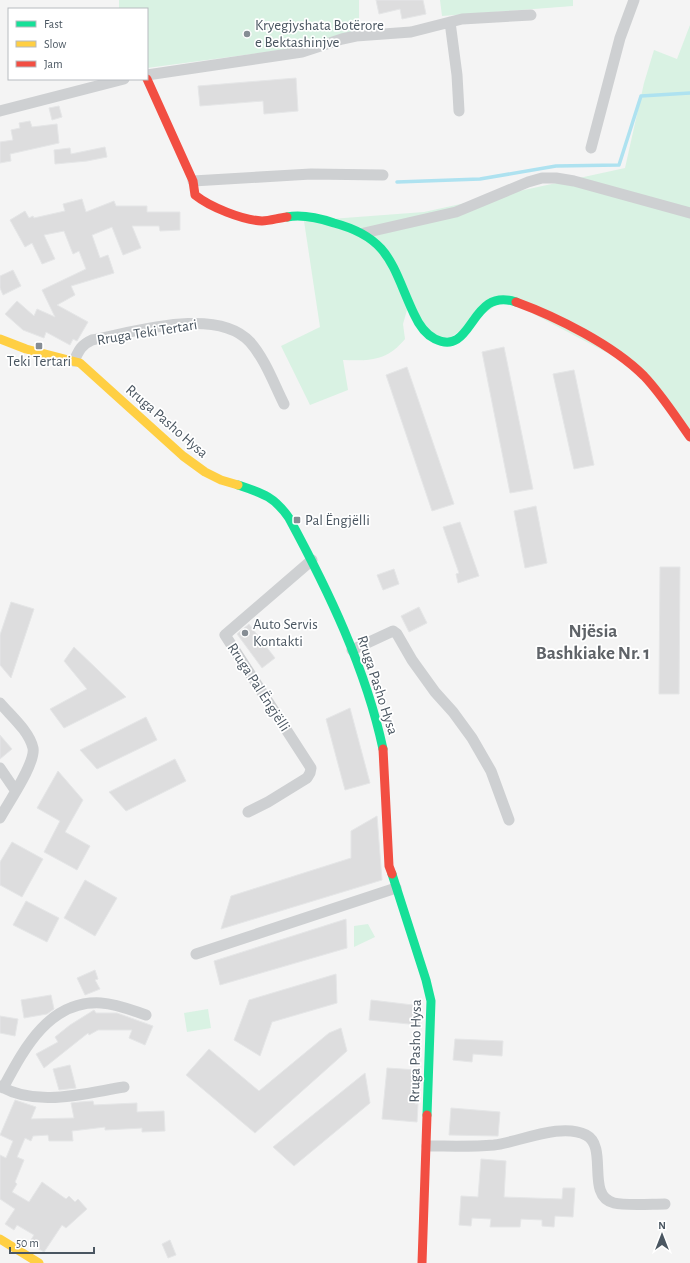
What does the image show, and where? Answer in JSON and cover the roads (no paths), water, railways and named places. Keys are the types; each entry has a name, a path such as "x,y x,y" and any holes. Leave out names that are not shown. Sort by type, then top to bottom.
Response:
{"main road":[{"path":"147,80 193,181 195,195 199,198 254,220 276,220 296,216 336,223 364,233 385,252 394,267 417,322 434,339 444,342 454,342 462,336 489,302 496,299 514,301 558,321 622,357 648,381 690,437"},
{"name":"Rruga Pasho Hysa","path":"0,339 26,349 74,360 80,363 183,456 205,472 221,480 266,494 274,499 289,518 312,560 352,650 374,707 382,738 388,854 396,888 426,980 430,1001 427,1146 422,1263"},
{"path":"0,1239 40,1263"}],"street":[{"path":"591,148 620,38 634,0"},
{"path":"148,75 302,52 349,37 412,32 462,19 531,15"},
{"path":"450,22 458,75 459,111"},
{"path":"0,111 120,80"},
{"path":"193,181 311,174 382,175"},
{"path":"364,233 456,212 528,182 542,178 556,178 574,181 690,212"},
{"name":"Rruga Teki Tertari","path":"74,360 79,349 84,344 92,340 187,324 224,326 239,333 250,342 259,355 284,404"},
{"name":"Rruga Pal Ëngjëlli","path":"248,812 268,802 307,778 311,768 225,635 312,560"},
{"path":"352,650 393,631 397,634 412,660 472,738 490,771 509,820"},
{"path":"0,703 26,734 33,749 29,766 0,818"},
{"path":"0,768 16,790"},
{"path":"196,954 396,888"},
{"path":"124,1087 43,1097 27,1096 2,1087 27,1044 38,1032 59,1014 72,1008 94,1002 115,1005 146,1015"},
{"path":"427,1146 495,1144 566,1131 585,1134 591,1138 596,1145 599,1186 603,1196 613,1203 665,1204"}],"waterway":[{"path":"397,182 480,179 556,166 619,165 641,96 690,93"}],"place":[{"name":"Kryegjyshata Botërore e Bektashinjve","path":"247,34"},
{"name":"Teki Tertari","path":"39,346"},
{"name":"Pal Ëngjëlli","path":"297,520"},
{"name":"Auto Servis Kontakti","path":"245,633"}],"district":[{"name":"Njësia Bashkiake Nr. 1","path":"593,641"}]}
